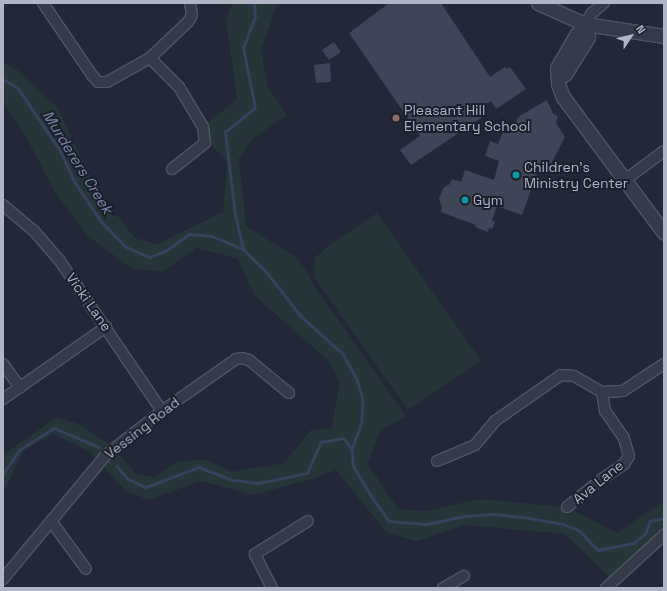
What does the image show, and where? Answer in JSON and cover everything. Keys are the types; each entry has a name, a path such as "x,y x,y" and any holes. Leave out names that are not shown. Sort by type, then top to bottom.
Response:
{"street":[{"path":"43,3 98,82 107,82 150,58 188,22 192,15 190,3"},
{"path":"538,3 585,24 664,36"},
{"path":"604,3 592,13 585,24 588,37 565,74 558,78 563,97 664,233"},
{"path":"150,58 179,87 203,127 206,143 172,169"},
{"path":"625,180 664,151"},
{"name":"Vicki Lane","path":"3,205 34,231 60,261 162,411"},
{"path":"3,399 106,327"},
{"name":"Vessing Road","path":"3,579 106,454 162,411 242,358 289,393"},
{"path":"3,364 20,387"},
{"path":"437,461 475,445 495,420 561,375 574,376 602,392 623,391 664,364"},
{"name":"Ava Lane","path":"567,508 602,479 624,464 629,456 624,438 605,411 602,392"},
{"path":"51,521 86,569"},
{"path":"272,588 254,554 308,522"},
{"path":"606,588 663,536"},
{"path":"443,588 464,576"}],"shaded area":[{"path":"233,3 278,3 261,49 268,87 287,115 254,138 239,158 246,226 296,257 304,267 315,287 406,416 380,431 368,464 398,509 428,511 479,499 567,507 617,533 664,501 664,537 614,582 565,534 464,525 417,541 387,533 336,470 313,479 252,495 201,481 148,500 126,491 89,451 53,434 24,450 3,493 3,455 57,417 81,425 114,448 136,474 154,477 177,462 205,459 232,472 284,463 311,430 331,428 340,383 330,362 255,296 237,258 196,248 162,272 131,268 88,236 56,194 24,133 3,104 3,62 16,69 57,107 96,188 135,238 157,244 223,212 227,161 209,143 203,127 237,99 226,19"},
{"path":"377,213 481,361 408,410 314,277 315,258 328,246"}],"building":[{"path":"389,3 441,3 490,77 505,67 507,69 510,67 526,89 496,109 491,101 479,108 484,116 411,165 400,150 420,136 349,33"},
{"path":"334,42 341,52 329,60 322,50"},
{"path":"330,63 331,82 316,83 314,65"},
{"path":"547,100 553,114 558,116 556,123 565,137 551,164 542,160 522,215 497,206 492,220 495,222 492,229 489,228 488,232 475,227 476,225 441,212 442,207 439,199 443,188 450,184 452,179 461,182 465,170 494,180 499,161 485,156 490,141 498,144 505,127 516,123 518,117"}],"waterway":[{"path":"243,249 235,215 225,132 255,108 243,48 255,17 254,3"},
{"name":"Murderers Creek","path":"3,79 18,88 60,150 75,182 101,221 126,247 150,257 167,250 189,234 212,236 243,249 264,269 301,316 343,354 357,379 363,400 362,422 352,449 353,465 368,491 389,521 427,524 465,516 494,514 523,517 563,524 580,531 598,550 634,543 645,534 650,521 664,518"},
{"path":"3,474 19,450 54,428 99,447"},
{"path":"117,466 128,479 146,487 199,467 233,480 259,483 307,473 321,442 344,438 352,449"}],"place":[{"name":"Pleasant Hill Elementary School","path":"396,118"},
{"name":"Children's Ministry Center","path":"516,175"},
{"name":"Gym","path":"465,200"}]}
